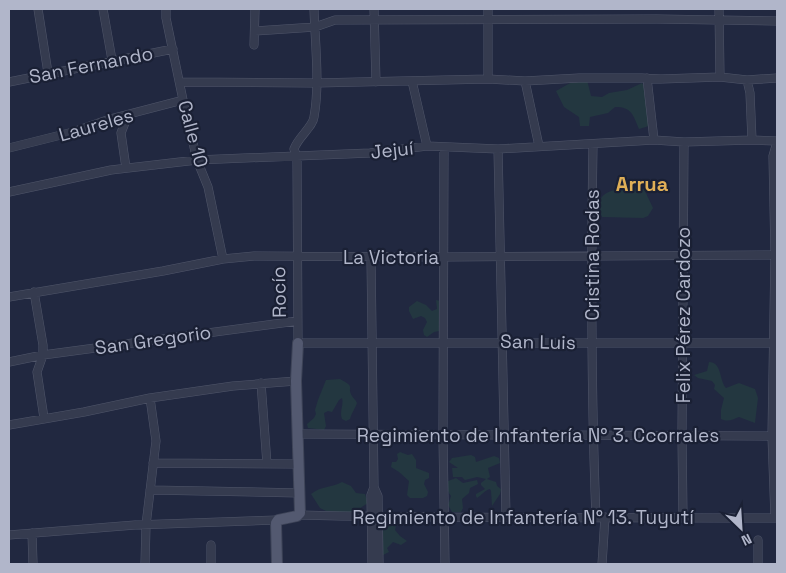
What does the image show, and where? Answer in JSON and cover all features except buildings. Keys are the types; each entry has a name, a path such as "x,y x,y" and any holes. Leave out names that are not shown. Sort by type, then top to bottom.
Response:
{"main road":[{"name":"Rocío","path":"298,343 296,381 299,434 299,515"},
{"path":"277,564 276,523 278,520 299,515"}],"street":[{"path":"38,9 48,73"},
{"path":"103,9 112,60"},
{"name":"Calle 10","path":"166,9 166,18 183,100 197,160 208,187 223,259"},
{"path":"254,45 255,9"},
{"name":"Rocío","path":"298,343 296,256 297,157 294,149 314,118 316,83 314,9"},
{"path":"374,9 376,82"},
{"path":"488,9 488,79"},
{"path":"719,9 720,77"},
{"path":"255,30 314,28 336,20 777,21"},
{"name":"San Fernando","path":"9,82 173,49"},
{"path":"180,82 316,83 488,79 526,81 579,78 647,78 661,80 720,77 747,80 777,78"},
{"path":"647,78 654,140"},
{"path":"747,80 750,93 752,140"},
{"path":"412,81 427,146"},
{"path":"526,81 539,146"},
{"name":"Laureles","path":"9,148 73,132 110,119 128,116 183,100"},
{"path":"126,168 121,133 128,116"},
{"name":"Jejuí","path":"9,192 126,168 197,160 370,153 427,146 498,149 654,140 684,142 777,141"},
{"path":"765,141 773,156"},
{"path":"776,518 776,255 773,156 777,141"},
{"name":"Felix Pérez Cardozo","path":"683,518 684,142"},
{"name":"Cristina Rodas","path":"593,144 591,255 596,517"},
{"path":"444,148 442,436 444,564"},
{"path":"498,149 506,517"},
{"name":"La Victoria","path":"9,297 223,259 254,256 443,258 591,255 776,255"},
{"path":"371,257 374,486 378,496 372,564"},
{"path":"34,292 43,345 43,355 37,372 44,418"},
{"name":"San Gregorio","path":"9,362 43,355 297,322"},
{"name":"San Luis","path":"298,343 776,343"},
{"path":"9,425 150,398 261,383 296,381"},
{"path":"261,383 267,464"},
{"path":"145,564 146,525 156,441 150,398"},
{"name":"Regimiento de Infantería N° 3. Ccorrales","path":"299,434 775,436"},
{"path":"153,463 299,464"},
{"path":"150,490 300,493"},
{"name":"Regimiento de Infantería N° 13. Tuyutí","path":"299,515 444,518 776,518"},
{"path":"375,517 379,564"},
{"path":"602,564 605,517"},
{"path":"9,535 89,528 278,520"},
{"path":"32,533 33,564"},
{"path":"758,540 758,564"},
{"path":"211,545 211,564"}],"shaded area":[{"path":"579,78 587,80 591,96 602,97 609,93 627,90 642,83 647,90 649,126 639,129 628,110 615,107 608,113 590,117 589,126 580,126 579,117 564,107 556,91"},
{"path":"630,187 644,189 653,208 648,216 643,218 602,217 599,203 601,198 610,191"},
{"path":"436,300 440,301 441,327 439,331 427,337 424,335 423,330 427,322 425,318 421,316 413,319 409,307 417,301 426,305 432,311 437,309"},
{"path":"709,362 718,368 726,388 739,383 755,389 758,398 755,423 739,417 730,420 721,419 724,398 714,389 715,385 712,381 698,378 694,375 707,371"},
{"path":"340,379 350,386 350,393 357,403 350,419 346,421 342,419 342,398 332,412 324,413 326,426 324,430 308,428 307,424 316,414 315,410 326,380"},
{"path":"400,452 408,455 412,454 416,460 416,468 429,473 429,478 425,480 424,484 428,492 427,496 423,498 410,498 407,495 409,481 391,467 392,462 396,462 398,459 397,454"},
{"path":"471,455 475,457 476,462 494,456 499,458 500,463 488,468 490,477 487,479 496,482 497,486 501,489 492,506 490,489 477,498 476,496 476,494 485,489 481,483 486,479 477,477 465,480 462,477 453,477 452,468 458,468 449,462 452,458"},
{"path":"456,478 463,483 477,480 478,484 470,488 469,493 462,499 463,508 461,512 452,512 448,505 451,496 447,489 447,483"},
{"path":"342,482 351,486 356,493 365,494 368,503 354,512 328,512 320,508 311,494"},
{"path":"389,521 394,521 395,530 407,541 401,545 393,542 387,548 389,552 381,556 382,524 385,527"}],"district":[{"name":"Arrua","path":"642,184"}]}
